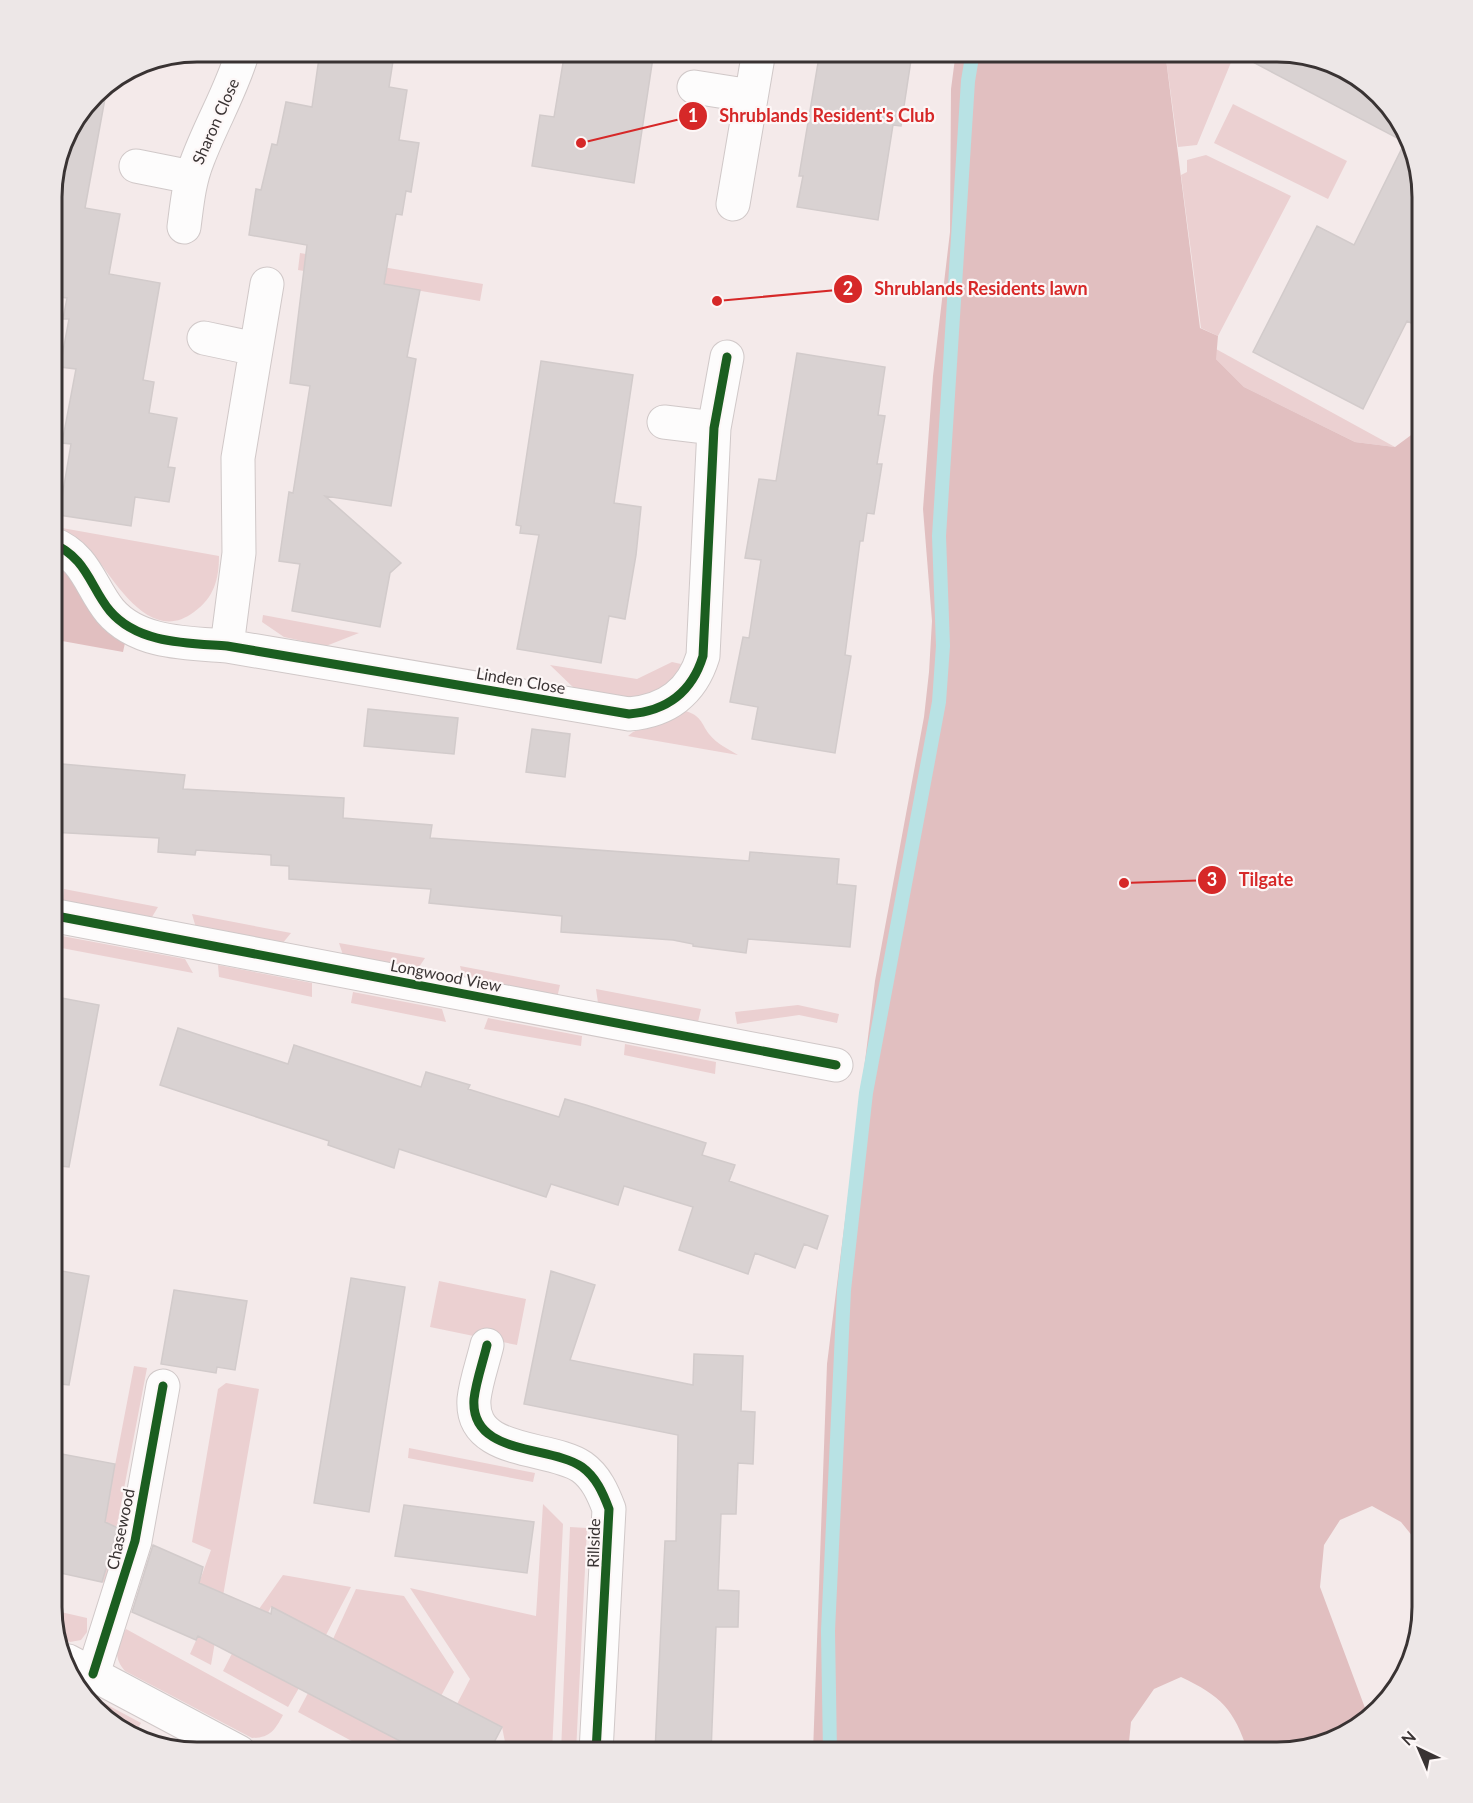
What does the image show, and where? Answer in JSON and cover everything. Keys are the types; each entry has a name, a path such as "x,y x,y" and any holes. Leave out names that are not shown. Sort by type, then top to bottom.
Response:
{"street":[{"name":"Sharon Close","path":"184,227 191,177 227,97 239,62"},
{"path":"733,204 757,62"},
{"path":"694,87 751,96"},
{"path":"136,166 191,177"},
{"path":"227,646 239,553 238,458 267,284"},
{"path":"204,338 256,349"},
{"name":"Linden Close","path":"62,550 84,567 110,611 137,632 175,642 227,646 629,714 646,713 677,698 698,671 703,656 714,428 727,357"},
{"path":"664,422 714,428"},
{"name":"Longwood View","path":"62,917 836,1065"},
{"name":"Rillside","path":"487,1345 474,1400 476,1414 482,1426 495,1439 509,1446 567,1459 583,1468 595,1479 609,1509 597,1742"},
{"name":"Chasewood","path":"80,1668 135,1541 163,1386"},
{"path":"80,1668 178,1735 203,1742"}],"shaded area":[{"path":"955,62 1166,62 1200,328 1218,336 1216,359 1244,387 1355,442 1395,447 1412,434 1412,1536 1401,1522 1372,1506 1340,1520 1324,1545 1320,1587 1365,1709 1336,1728 1311,1737 1276,1742 1245,1742 1231,1714 1224,1706 1206,1691 1181,1677 1154,1689 1131,1722 1129,1742 813,1742 827,1364 875,981 924,717 929,672 932,621 923,509 933,376 950,232 951,89"},
{"path":"1166,62 1231,62 1197,145 1178,147"},
{"path":"1233,104 1347,161 1328,199 1214,143"},
{"path":"1206,155 1291,196 1218,336 1201,328 1181,175 1187,172 1187,160"},
{"path":"300,253 483,284 480,301 298,270"},
{"path":"1216,349 1395,447 1355,442 1244,387 1216,359"},
{"path":"62,528 219,556 214,587 201,607 179,620 164,621 150,616 126,596 89,550"},
{"path":"62,570 69,576 98,621 107,631 125,643 123,652 62,641"},
{"path":"263,615 359,633 326,646 284,637 262,622"},
{"path":"672,662 681,664 675,676 665,686 637,698 576,690 550,665 637,679"},
{"path":"685,711 698,717 716,741 738,755 628,736"},
{"path":"64,889 158,907 152,917 63,901"},
{"path":"192,914 291,933 282,944 196,928"},
{"path":"62,936 185,959 193,973 62,948"},
{"path":"339,943 425,958 417,970 343,955"},
{"path":"218,965 312,983 312,997 219,977"},
{"path":"460,966 560,985 557,998 463,977"},
{"path":"596,989 701,1009 698,1022 598,1003"},
{"path":"353,992 442,1009 446,1022 351,1003"},
{"path":"798,1005 839,1014 837,1023 799,1015 737,1024 735,1012"},
{"path":"488,1018 582,1036 581,1046 484,1029"},
{"path":"625,1044 716,1062 715,1074 624,1055"},
{"path":"439,1281 526,1299 517,1345 430,1327"},
{"path":"134,1366 147,1368 106,1583 93,1580"},
{"path":"226,1383 259,1389 211,1665 190,1654 218,1591 199,1583 211,1550 192,1542 218,1389"},
{"path":"409,1448 535,1473 533,1482 408,1458"},
{"path":"543,1504 563,1524 552,1742 505,1742 502,1727 457,1704 470,1679 410,1588 536,1616"},
{"path":"570,1527 587,1528 576,1742 561,1742"},
{"path":"283,1575 351,1587 326,1635 271,1607 244,1659 299,1688 288,1707 223,1671 244,1630"},
{"path":"356,1589 404,1596 454,1672 441,1696 333,1639"},
{"path":"62,1612 87,1618 87,1632 81,1640 70,1642 66,1640 64,1633"},
{"path":"126,1629 283,1715 268,1735 252,1738 125,1671 118,1660 117,1650"},
{"path":"308,1693 402,1742 354,1742 298,1712"},
{"path":"100,1701 141,1723 137,1728 121,1719"}],"building":[{"path":"318,62 393,62 389,87 407,90 399,140 419,143 411,192 406,191 402,215 396,214 384,284 420,290 407,357 416,359 391,506 325,496 401,563 390,573 380,627 292,611 300,564 279,561 289,492 293,493 310,386 290,383 307,245 249,235 256,189 261,190 272,144 277,145 286,102 312,107"},
{"path":"563,62 652,62 634,183 532,166 540,115 554,117"},
{"path":"818,62 911,62 901,126 893,125 878,220 797,207 803,176 799,176"},
{"path":"1253,62 1303,64 1336,75 1359,89 1378,107 1399,139"},
{"path":"105,97 85,208 120,214 109,274 160,283 143,380 154,382 149,413 177,418 168,467 175,468 169,502 135,497 131,526 62,515 62,497 71,444 62,443 76,369 62,367 69,319 63,319 67,298 62,297 62,188 66,162 84,121"},
{"path":"1402,148 1409,170 1412,196 1412,323 1407,321 1363,409 1253,352 1317,226 1354,245"},
{"path":"797,353 885,367 878,415 885,416 877,464 882,464 874,514 867,513 863,541 860,541 845,655 851,656 835,753 752,739 758,707 730,702 743,637 749,638 761,560 745,558 759,479 776,481"},
{"path":"541,361 633,375 614,503 641,507 636,555 625,619 609,616 601,663 517,649 539,535 520,533 521,526 516,525"},
{"path":"368,709 458,718 454,754 364,746"},
{"path":"532,729 570,734 565,777 526,772"},
{"path":"62,764 185,775 183,789 344,798 343,818 432,825 430,838 749,861 750,852 839,859 837,884 856,886 850,947 748,939 746,953 693,946 693,944 673,940 561,932 562,916 429,903 431,889 289,879 289,866 271,865 271,855 196,850 195,855 158,852 159,838 62,833"},
{"path":"62,998 99,1005 69,1167 62,1166"},
{"path":"178,1028 288,1064 294,1045 421,1087 426,1072 470,1085 468,1089 559,1117 565,1099 586,1105 706,1143 702,1155 735,1165 729,1181 828,1216 817,1249 804,1244 795,1268 755,1253 748,1274 679,1250 693,1207 624,1186 618,1205 551,1184 546,1197 399,1149 394,1168 328,1145 329,1141 160,1085"},
{"path":"62,1271 89,1276 69,1385 62,1384"},
{"path":"551,1271 595,1285 570,1360 693,1385 694,1354 743,1356 741,1411 755,1412 753,1464 738,1463 736,1514 721,1514 718,1590 739,1591 738,1627 716,1627 711,1742 655,1742 665,1541 676,1541 678,1435 524,1404"},
{"path":"351,1278 405,1287 369,1512 314,1503"},
{"path":"174,1290 247,1301 235,1370 217,1367 216,1373 161,1364"},
{"path":"62,1454 115,1464 105,1522 118,1528 102,1582 62,1573"},
{"path":"404,1505 534,1522 527,1573 395,1556"},
{"path":"153,1545 203,1567 199,1583 271,1614 272,1607 502,1727 494,1742 402,1742 198,1636 196,1640 132,1612"}],"waterway":[{"path":"830,1742 828,1631 844,1290 866,1093 939,702 943,646 939,536 968,81 971,62"}],"cycle path":[{"path":"62,548 80,564 110,611 121,622 149,636 164,640 227,646 629,714 655,709 666,704 685,689 692,680 703,656 714,428 727,357"},
{"path":"62,917 836,1065"},
{"path":"487,1345 474,1399 476,1417 485,1431 498,1440 514,1446 568,1460 582,1467 595,1480 609,1509 597,1742"},
{"path":"93,1674 135,1541 163,1386"}],"place":[{"name":"Shrublands Resident's Club","path":"581,143"},
{"name":"Shrublands Residents lawn","path":"717,301"},
{"name":"Tilgate","path":"1124,883"}]}
